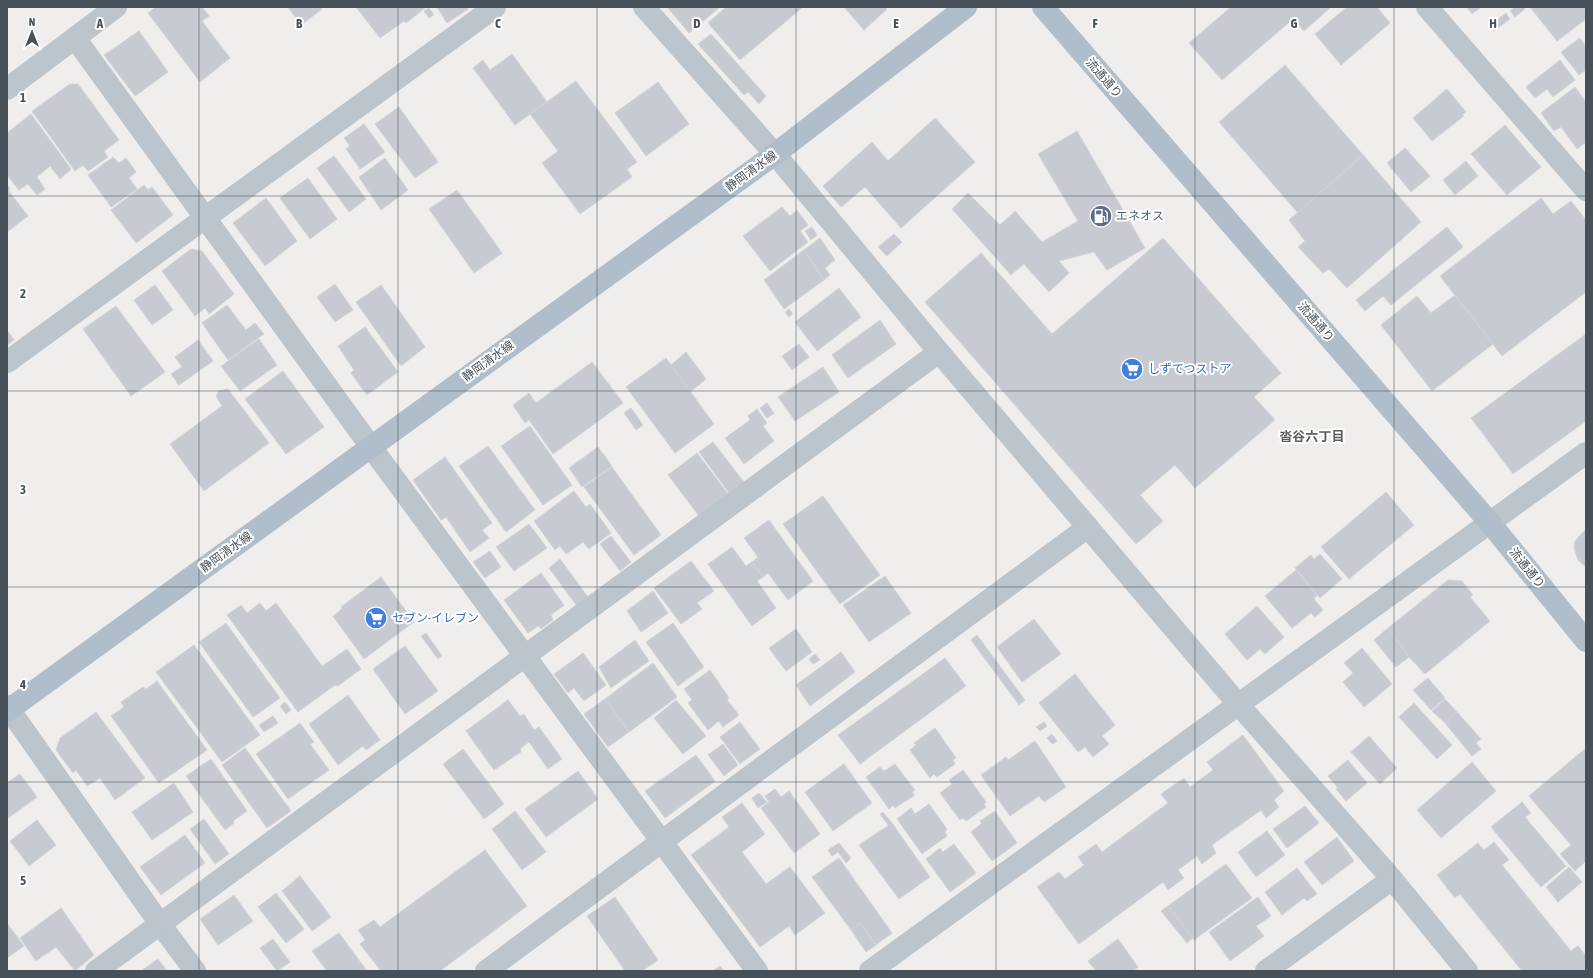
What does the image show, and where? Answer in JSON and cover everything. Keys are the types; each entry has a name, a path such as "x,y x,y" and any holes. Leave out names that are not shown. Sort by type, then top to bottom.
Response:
{"main road":[{"name":"静岡清水線","path":"8,709 775,154 966,7"},
{"name":"流通通り","path":"1043,7 1490,523 1586,641"}],"street":[{"path":"7,88 116,7"},
{"path":"7,362 496,7"},
{"path":"644,7 775,154 939,352 1238,704 1392,879 1467,971"},
{"path":"1427,7 1581,176"},
{"path":"75,38 371,447 757,971"},
{"path":"96,971 939,352"},
{"path":"870,971 1586,453"},
{"path":"486,971 1088,527"},
{"path":"8,709 195,971"},
{"path":"1266,971 1392,879"}],"building":[{"path":"156,7 202,7 209,16 202,21 230,58 200,82 148,13"},
{"path":"288,7 320,7 322,9 301,25"},
{"path":"356,7 425,8 406,23 404,21 380,38"},
{"path":"437,7 467,7 468,9 447,23"},
{"path":"667,7 720,7 689,33"},
{"path":"726,7 803,7 740,60 708,23"},
{"path":"844,7 885,7 887,9 864,30"},
{"path":"1231,7 1331,7 1304,31 1293,19 1222,80 1189,43"},
{"path":"1347,7 1377,7 1390,23 1341,65 1315,34"},
{"path":"1467,7 1481,7 1472,14"},
{"path":"1515,7 1523,7 1525,9 1515,17 1510,11"},
{"path":"1530,7 1586,7 1586,19 1557,41"},
{"path":"429,8 434,15 429,18 424,11"},
{"path":"1506,13 1510,19 1494,31 1489,26"},
{"path":"139,31 168,72 135,96 104,55"},
{"path":"711,34 766,96 759,104 748,92 744,95 698,44"},
{"path":"1580,38 1586,47 1586,70 1579,75 1561,52"},
{"path":"512,54 547,102 515,125 473,68 483,60 490,70"},
{"path":"1560,60 1575,80 1553,97 1547,89 1535,98 1526,87"},
{"path":"1285,65 1363,155 1298,213 1219,122"},
{"path":"576,81 637,162 627,169 632,177 580,214 542,163 558,151 530,114"},
{"path":"658,82 689,124 646,156 615,113"},
{"path":"70,84 78,84 119,140 104,151 108,157 88,171 83,165 75,171 32,111"},
{"path":"1575,87 1586,102 1586,142 1577,149 1561,127 1554,131 1541,113"},
{"path":"1447,89 1466,112 1462,115 1464,116 1432,141 1413,118"},
{"path":"399,107 438,162 415,178 375,124"},
{"path":"31,114 71,169 60,179 50,166 37,177 45,189 37,195 28,184 19,190 7,175 7,133"},
{"path":"935,118 975,162 901,228 865,187 841,207 823,186 872,142 888,161"},
{"path":"364,124 385,152 360,169 346,149 350,146 344,138"},
{"path":"1505,125 1541,167 1507,195 1471,154"},
{"name":"エネオス","path":"1077,131 1145,248 1107,270 1094,252 1059,261 1069,273 1049,292 1024,264 1011,275 952,209 968,193 1000,225 1015,211 1042,242 1078,221 1038,154"},
{"path":"1405,148 1430,176 1411,192 1387,163"},
{"path":"1363,155 1421,222 1347,288 1329,269 1323,273 1298,247 1305,241 1289,220"},
{"path":"334,156 366,199 349,212 317,168"},
{"path":"113,157 119,163 126,158 136,172 129,178 137,189 111,207 88,175"},
{"path":"385,158 408,190 381,210 359,177"},
{"path":"1466,161 1478,176 1455,195 1443,180"},
{"path":"308,178 337,219 310,239 280,198"},
{"path":"7,184 10,189 8,190 28,216 7,232"},
{"path":"144,185 148,190 152,187 173,215 136,243 111,210"},
{"path":"457,190 502,253 474,273 429,209"},
{"path":"266,198 297,241 265,266 233,223"},
{"path":"1541,198 1553,214 1571,201 1586,220 1586,292 1502,356 1440,276"},
{"path":"782,207 790,216 797,210 808,225 800,231 808,242 770,271 743,236"},
{"path":"812,227 817,235 811,240 805,231"},
{"path":"1447,227 1463,247 1391,305 1383,296 1365,311 1356,300"},
{"path":"894,234 902,242 887,256 878,247"},
{"path":"820,238 835,260 825,268 830,275 824,280 804,250"},
{"path":"1163,238 1281,373 1254,397 1275,420 1195,488 1175,465 1140,495 1163,521 1136,544 925,302 981,253 1052,334"},
{"path":"191,249 202,251 234,294 209,314 205,308 195,316 162,271"},
{"path":"804,250 824,280 784,309 764,280"},
{"path":"335,284 353,310 335,322 317,297"},
{"path":"155,285 173,310 152,325 134,300"},
{"path":"381,285 425,347 401,366 356,302"},
{"path":"839,288 861,317 817,351 795,322"},
{"path":"1455,295 1493,344 1432,391 1381,325 1417,296 1431,313"},
{"path":"227,305 246,330 255,323 264,334 228,360 202,323"},
{"path":"116,306 165,372 131,396 83,329"},
{"path":"789,309 793,314 789,317 785,312"},
{"path":"880,320 896,344 848,378 832,355"},
{"path":"365,327 398,372 367,395 351,373 354,370 338,346"},
{"path":"7,330 14,340 7,345"},
{"path":"1586,334 1586,421 1513,474 1471,418"},
{"path":"259,339 277,365 240,391 221,366"},
{"path":"198,340 213,361 179,385 171,374 182,367 175,357"},
{"path":"799,344 809,357 792,370 782,356"},
{"path":"686,352 706,379 690,392 671,365"},
{"path":"666,358 714,424 675,453 626,387"},
{"path":"592,362 623,403 553,454 529,420 525,423 513,405 529,393 536,403"},
{"path":"823,367 839,392 795,421 778,397"},
{"path":"283,371 324,427 286,454 245,399"},
{"path":"228,389 269,443 204,491 170,444 222,406 216,396 219,391"},
{"path":"767,403 774,413 767,418 760,408"},
{"path":"631,408 643,425 636,430 624,413"},
{"path":"757,409 767,423 763,426 774,441 744,464 725,438 750,420 748,416"},
{"path":"530,426 572,485 543,505 501,446"},
{"path":"713,442 744,482 729,493 699,452"},
{"path":"488,446 535,510 506,532 459,466"},
{"path":"598,447 612,466 582,487 569,468"},
{"path":"697,453 728,494 699,516 668,475"},
{"path":"445,457 492,523 482,530 489,538 470,552 446,517 441,520 413,480"},
{"path":"612,467 661,535 634,555 584,487"},
{"path":"574,491 586,507 590,504 611,533 589,549 583,542 566,554 560,546 555,550 534,521"},
{"path":"1386,492 1414,525 1349,579 1321,547"},
{"path":"823,496 880,575 840,604 783,524"},
{"path":"769,520 813,581 788,600 768,573 763,577 752,562 758,557 744,538"},
{"path":"529,524 547,548 514,571 496,547"},
{"path":"1586,529 1586,567 1578,560 1574,548 1575,541"},
{"path":"611,536 631,562 620,571 600,544"},
{"path":"732,547 746,566 752,562 763,577 757,581 776,608 752,626 708,564"},
{"path":"490,551 501,567 485,578 473,562"},
{"path":"1320,554 1342,579 1320,598 1295,568 1311,555 1314,559"},
{"path":"560,559 588,597 577,606 549,568"},
{"path":"691,561 714,591 697,603 702,609 681,624 654,588"},
{"path":"1296,570 1317,595 1314,599 1323,610 1315,617 1311,613 1292,628 1265,596"},
{"path":"541,573 564,605 551,615 553,620 541,629 538,626 528,633 504,600"},
{"path":"885,576 911,613 869,642 843,605"},
{"path":"381,577 414,622 364,659 333,616 342,609 341,607"},
{"path":"1448,580 1462,581 1473,595 1470,597 1490,621 1425,674 1409,657 1388,628"},
{"path":"653,591 668,613 641,632 627,611"},
{"path":"260,603 266,611 276,603 322,666 347,649 361,669 339,685 335,685 298,712 227,615 241,605 247,613"},
{"path":"1257,606 1284,637 1265,654 1260,649 1247,660 1225,634"},
{"path":"1034,619 1061,654 1022,682 997,647"},
{"path":"226,623 280,698 253,717 199,642"},
{"path":"673,623 704,667 678,686 646,642"},
{"path":"1388,628 1409,657 1396,667 1374,640"},
{"path":"796,629 812,652 786,671 769,648"},
{"path":"426,633 442,656 438,659 421,636"},
{"path":"977,635 1025,700 1019,705 971,640"},
{"path":"635,640 649,661 611,688 599,667"},
{"path":"194,645 260,735 222,762 156,672"},
{"path":"405,646 438,691 405,714 373,669"},
{"path":"1362,648 1392,684 1364,707 1343,682 1353,673 1344,663"},
{"path":"841,652 855,672 810,706 796,685"},
{"path":"583,653 606,685 584,701 574,688 568,693 554,674"},
{"path":"815,654 820,660 813,664 809,659"},
{"path":"945,658 966,686 860,764 838,735"},
{"path":"653,663 677,697 629,732 605,699"},
{"path":"710,670 729,698 727,700 739,715 723,727 719,721 708,730 688,703 692,700 684,689"},
{"path":"1075,674 1115,725 1102,736 1109,744 1093,757 1085,747 1078,752 1039,703"},
{"path":"1428,678 1445,698 1431,710 1413,690"},
{"path":"157,681 207,750 159,783 111,716 124,707 121,702 143,687 146,689"},
{"path":"348,695 380,740 366,750 363,746 338,765 309,724"},
{"path":"605,699 629,732 608,747 584,714"},
{"path":"1445,699 1457,712 1445,723 1432,711"},
{"path":"508,700 520,716 524,714 534,730 539,727 562,759 548,769 529,742 520,749 521,752 494,770 466,731"},
{"path":"676,700 706,736 683,754 654,718"},
{"path":"285,702 291,710 286,714 280,706"},
{"path":"1414,703 1452,745 1437,759 1399,717"},
{"path":"96,712 145,778 115,800 100,778 87,786 76,770 73,773 56,750 60,738"},
{"path":"1457,712 1481,739 1476,743 1481,749 1472,756 1445,723"},
{"path":"273,716 278,723 264,732 259,725"},
{"path":"740,722 760,749 740,764 720,737"},
{"path":"1044,722 1047,726 1040,731 1036,727"},
{"path":"300,723 314,742 310,744 329,770 288,799 256,754"},
{"path":"935,728 956,758 953,760 955,764 937,777 934,774 930,778 910,750 916,745 914,743"},
{"path":"1052,734 1057,741 1052,744 1047,738"},
{"path":"1243,735 1284,791 1274,800 1279,807 1266,818 1261,810 1212,845 1216,853 1202,864 1197,856 1178,870 1184,878 1168,890 1163,882 1079,944 1037,887 1059,872 1065,879 1084,865 1078,857 1096,844 1102,852 1168,803 1161,794 1184,778 1190,787 1213,770 1207,762"},
{"path":"1369,736 1397,768 1380,784 1351,752"},
{"path":"1035,741 1066,787 1044,802 1039,796 1010,816 981,775 1006,757 1008,760"},
{"path":"723,744 738,765 724,776 708,755"},
{"path":"245,748 291,811 267,828 222,765"},
{"path":"1586,748 1586,861 1575,871 1560,854 1571,845 1529,796"},
{"path":"463,749 504,804 484,819 443,764"},
{"path":"696,755 715,781 665,818 645,791"},
{"path":"211,759 247,811 233,821 234,823 225,830 186,776"},
{"path":"1348,760 1367,783 1346,801 1328,776"},
{"path":"1472,762 1496,791 1441,838 1417,810"},
{"path":"844,764 872,803 833,831 805,792"},
{"path":"895,764 915,790 912,792 915,795 895,808 893,805 889,809 866,777 880,767 884,771"},
{"path":"963,770 986,802 984,804 986,807 966,821 963,818 960,820 940,793 952,784 949,780"},
{"path":"578,771 598,799 546,837 525,809"},
{"path":"20,774 37,797 7,819 7,783"},
{"path":"174,783 193,812 152,840 132,812"},
{"path":"775,789 781,797 789,791 820,834 794,853 761,808 769,802 765,796"},
{"path":"759,793 767,802 758,808 752,798"},
{"path":"1522,802 1531,813 1525,817 1566,866 1541,887 1491,827"},
{"path":"742,803 765,834 742,852 766,884 790,867 825,913 795,935 789,926 760,947 691,855 729,827 722,817"},
{"path":"929,804 947,829 945,832 947,836 922,854 897,819 911,808 915,814"},
{"path":"1305,806 1319,823 1287,848 1273,829"},
{"path":"515,811 546,852 522,870 492,829"},
{"path":"995,811 1017,843 992,861 971,832 982,823 980,821"},
{"path":"883,812 892,823 889,826 880,814"},
{"path":"204,819 229,854 215,864 190,829"},
{"path":"37,820 56,845 29,866 10,841"},
{"path":"892,823 930,877 899,899 859,845"},
{"path":"1267,831 1285,855 1256,877 1238,852"},
{"path":"185,835 205,863 161,895 140,867"},
{"path":"1337,837 1354,861 1322,885 1304,862"},
{"path":"1494,842 1509,860 1502,865 1571,951 1578,946 1586,956 1586,971 1522,971 1460,894 1455,898 1437,875 1478,843 1484,850"},
{"path":"839,843 851,858 846,863 838,852 832,856 828,850"},
{"path":"954,844 976,873 950,892 926,859 940,848 943,852"},
{"path":"485,850 527,906 440,971 381,971 360,944 365,940 358,930 374,920 380,927"},
{"path":"839,858 892,933 876,945 860,923 851,930 812,877"},
{"path":"1226,864 1252,898 1194,940 1168,906"},
{"path":"1569,867 1582,882 1558,902 1546,887"},
{"path":"1297,868 1317,894 1307,901 1304,898 1282,915 1265,892"},
{"path":"300,876 331,917 312,931 282,891"},
{"path":"276,893 304,929 286,943 258,907"},
{"path":"234,895 253,921 218,945 200,919"},
{"path":"615,897 658,960 642,971 625,971 587,916"},
{"path":"1258,897 1271,916 1256,926 1264,936 1230,961 1209,932"},
{"path":"1168,906 1193,938 1187,943 1161,911"},
{"path":"61,908 94,955 75,971 56,947 36,961 20,938"},
{"path":"7,923 24,946 7,958"},
{"path":"860,923 876,945 866,952 851,930"},
{"path":"339,933 367,971 327,971 312,951"},
{"path":"273,939 290,962 277,971 260,948"},
{"path":"1118,939 1138,967 1133,971 1096,971 1088,961"},
{"path":"158,959 167,971 141,971"},
{"path":"720,966 724,971 713,971"}],"place":[{"name":"エネオス","path":"1101,216"},
{"name":"しずてつストア","path":"1132,369"},
{"name":"セブン-イレブン","path":"376,618"}],"district":[{"name":"沓谷六丁目","path":"1312,436"}]}
